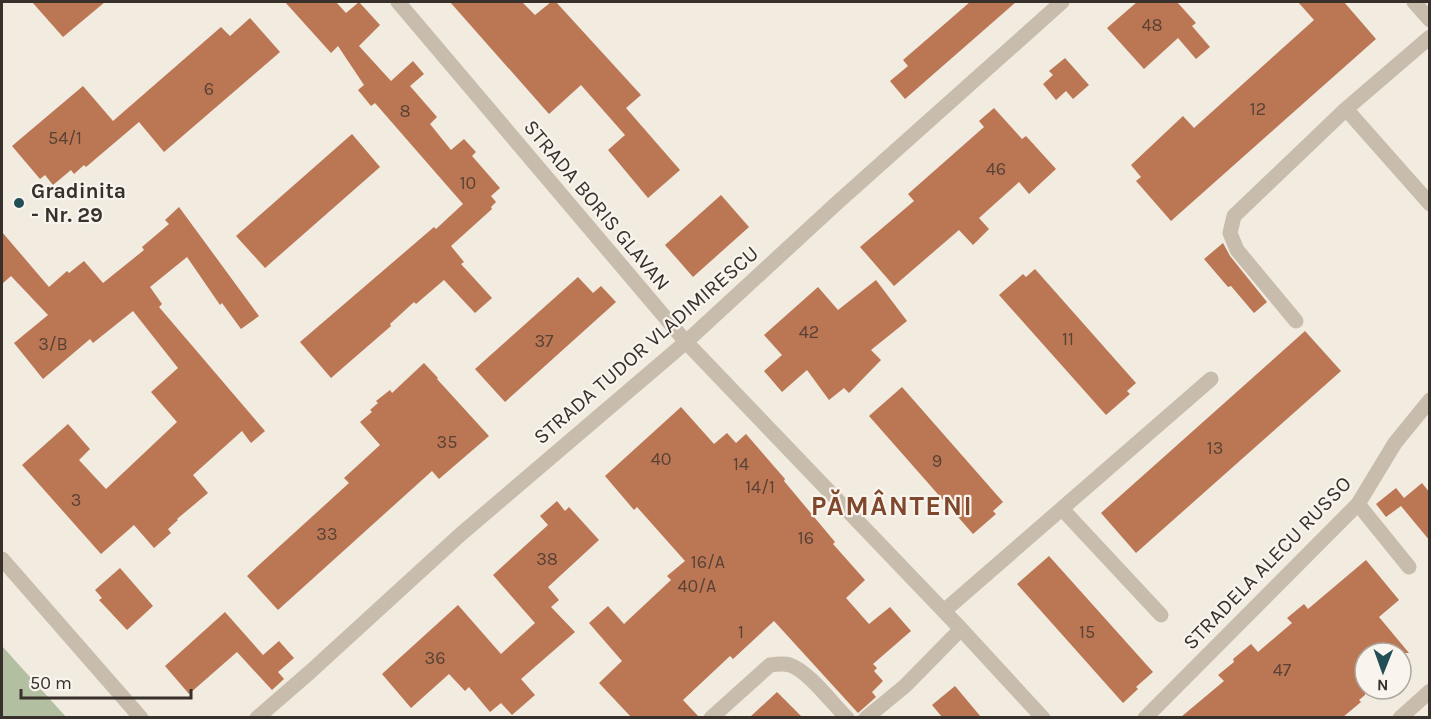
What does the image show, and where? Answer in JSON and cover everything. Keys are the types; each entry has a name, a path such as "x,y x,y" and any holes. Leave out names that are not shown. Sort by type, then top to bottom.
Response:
{"street":[{"name":"STRADA BORIS GLAVAN","path":"398,2 686,342 1043,717"},
{"name":"STRADA TUDOR VLADIMIRESCU","path":"257,717 310,672 461,534 686,342 846,194 1062,2"},
{"path":"1414,2 1430,20"},
{"path":"1296,321 1237,250 1230,233 1234,216 1346,109 1430,37"},
{"path":"1346,109 1430,204"},
{"path":"944,611 1211,379"},
{"name":"STRADELA ALECU RUSSO","path":"1145,717 1358,504 1395,443 1430,400"},
{"path":"1358,504 1409,567"},
{"path":"1062,509 1161,615"},
{"path":"2,559 141,717"},
{"path":"866,717 905,687 961,629"},
{"path":"711,717 770,665 782,663 792,665 809,678 847,717"},
{"path":"1400,717 1430,691"}],"green space":[{"path":"2,646 66,717 2,717"}],"building":[{"path":"32,2 105,2 63,37"},
{"path":"285,2 336,2 346,13 359,2 380,25 359,46 391,81 413,61 424,74 410,86 437,117 430,124 451,150 464,139 476,152 472,156 500,188 491,196 496,202 491,207 492,209 451,246 464,262 461,264 492,298 475,313 444,280 416,304 414,302 390,324 391,326 331,378 300,342 463,204 375,103 371,106 358,90 364,85 338,46 331,53"},
{"path":"450,2 522,2 535,15 551,2 556,2 641,95 626,108 680,170 648,198 608,150 625,135 581,85 549,114"},
{"path":"970,2 1016,2 905,99 890,81 908,66 903,60"},
{"path":"1137,2 1177,2 1196,23 1192,26 1210,47 1196,59 1178,38 1144,69 1107,28"},
{"path":"1298,2 1344,2 1376,39 1171,221 1136,181 1141,177 1131,165 1183,116 1194,128 1314,20"},
{"path":"250,18 280,52 164,152 139,122 86,167 84,165 74,174 71,170 53,185 45,175 40,179 12,146 83,86 113,121 221,27 230,36"},
{"path":"1065,58 1089,85 1073,99 1066,91 1056,100 1043,84 1053,75 1049,71"},
{"path":"994,108 1022,139 1026,136 1056,169 1029,194 1019,182 979,218 989,229 973,245 959,230 894,286 860,247 914,201 908,194 984,127 979,121"},
{"path":"352,134 380,167 265,268 236,236"},
{"path":"721,195 749,227 693,277 665,245"},
{"path":"179,207 259,316 241,329 222,303 220,305 187,257 150,287 162,304 159,307 265,431 251,443 242,431 193,475 208,493 177,519 168,529 171,533 154,548 134,525 101,554 22,465 68,424 90,449 79,460 106,489 177,422 151,392 178,368 133,311 93,343 90,339 43,379 14,343 48,315 11,276 2,284 2,232 49,287 67,271 69,273 84,261 103,283 144,250 142,247 169,224 165,220"},
{"path":"1223,243 1230,256 1267,302 1254,313 1204,259"},
{"path":"1035,269 1136,383 1127,391 1130,394 1106,415 999,295 1023,274 1026,277"},
{"path":"578,277 593,293 601,286 616,302 505,402 475,369"},
{"path":"876,280 907,321 871,350 881,360 849,393 844,388 829,400 807,370 782,392 764,371 782,355 764,335 818,287 838,310"},
{"path":"1305,331 1341,371 1136,553 1101,513"},
{"path":"424,363 489,436 439,479 432,471 278,610 247,576 349,483 344,478 380,445 360,422 372,412 370,410 378,403 376,401 390,390 392,393"},
{"path":"902,387 1003,502 993,511 996,514 973,534 869,416"},
{"path":"681,407 714,444 727,433 736,443 746,434 835,542 833,544 865,580 846,598 869,624 890,607 911,631 873,664 877,668 874,671 883,681 872,692 876,697 858,713 774,621 733,659 730,656 683,700 699,717 631,717 599,683 622,661 589,623 608,606 624,624 671,580 667,576 685,561 637,507 634,510 605,476"},
{"path":"1422,483 1430,493 1430,541 1401,506 1386,517 1376,504 1396,488 1404,498"},
{"path":"557,501 565,511 569,507 599,540 548,587 559,600 551,607 575,632 521,679 535,695 512,715 501,703 490,712 469,687 465,691 449,674 411,708 382,674 458,605 501,654 535,623 493,575 548,525 540,516"},
{"path":"1049,556 1153,672 1123,703 1017,584"},
{"path":"1366,560 1399,600 1379,617 1399,641 1353,641 1353,701 1361,702 1343,717 1181,717 1224,681 1218,675 1234,662 1233,659 1251,644 1258,652 1292,623 1287,618 1304,604 1308,609"},
{"path":"120,568 153,606 127,630 99,600 102,598 95,590"},
{"path":"225,612 263,655 279,641 294,658 278,672 284,679 272,690 237,652 189,694 165,666"},
{"path":"955,686 981,717 942,717 932,705"},
{"path":"777,692 802,717 750,717"}],"place":[{"name":"Gradinita - Nr. 29","path":"19,203"}],"district":[{"name":"PĂMÂNTENI","path":"892,506"}]}
